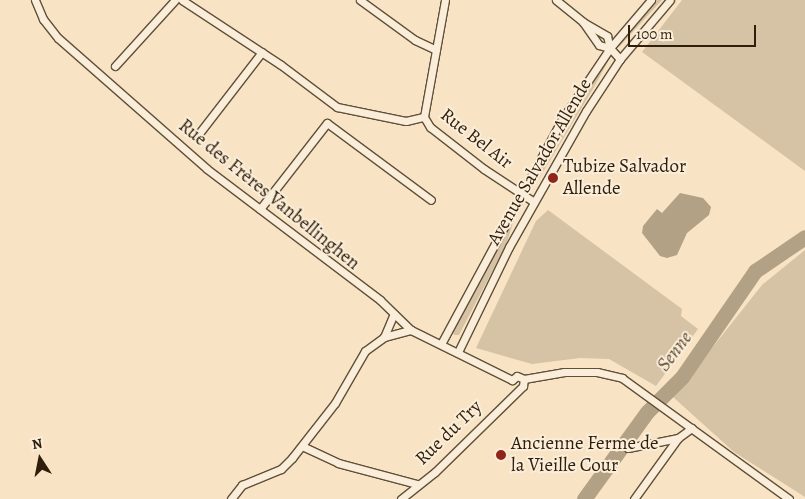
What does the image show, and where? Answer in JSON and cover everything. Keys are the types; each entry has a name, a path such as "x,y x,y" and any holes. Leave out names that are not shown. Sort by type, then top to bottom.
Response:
{"street":[{"name":"Rue des Frères Vanbellinghen","path":"34,0 43,19 72,51 208,169 394,314 411,330 512,380"},
{"path":"115,66 175,0"},
{"path":"182,0 262,52 336,107 406,121 424,117"},
{"path":"360,0 415,40 436,50"},
{"name":"Rue Bel Air","path":"445,0 423,107 424,117 430,127 484,169 534,202"},
{"path":"556,0 584,22 607,36 610,48 620,59"},
{"name":"Avenue Salvador Allende","path":"441,344 561,121 610,48 651,0"},
{"name":"Avenue Salvador Allende","path":"458,352 534,202 620,59 670,0"},
{"path":"584,22 599,45 610,48"},
{"path":"197,136 262,52"},
{"path":"260,209 327,123 431,200"},
{"path":"384,337 394,314"},
{"path":"231,499 242,485 281,469 302,446 335,403 365,351 384,337 411,330"},
{"path":"524,379 523,386 517,388 512,385 512,380 518,376 524,379 564,372 596,372 622,378 647,393 790,499"},
{"name":"Rue du Try","path":"403,498 417,484 435,472 517,388"},
{"path":"634,499 678,438 692,428"},
{"path":"628,448 678,438"},
{"path":"302,446 338,463 417,484"}],"shaded area":[{"path":"654,0 662,0 619,47 618,43"},
{"path":"682,0 805,0 805,171 642,52"},
{"path":"608,55 610,58 593,89 537,182 534,178 568,117"},
{"path":"680,193 703,198 711,207 709,215 687,233 677,255 667,258 660,256 642,233 643,226 657,209 662,213"},
{"path":"518,208 506,245 459,335 454,335 453,332"},
{"path":"548,210 682,309 681,316 698,329 656,386 609,359 580,358 532,364 476,348 536,221"},
{"path":"805,250 805,497 734,452 673,397 762,285"}],"waterway":[{"name":"Senne","path":"584,499 647,412 682,377 755,271 805,237"}],"place":[{"name":"Tubize Salvador Allende","path":"553,178"},
{"name":"Ancienne Ferme de la Vieille Cour","path":"501,455"}]}
